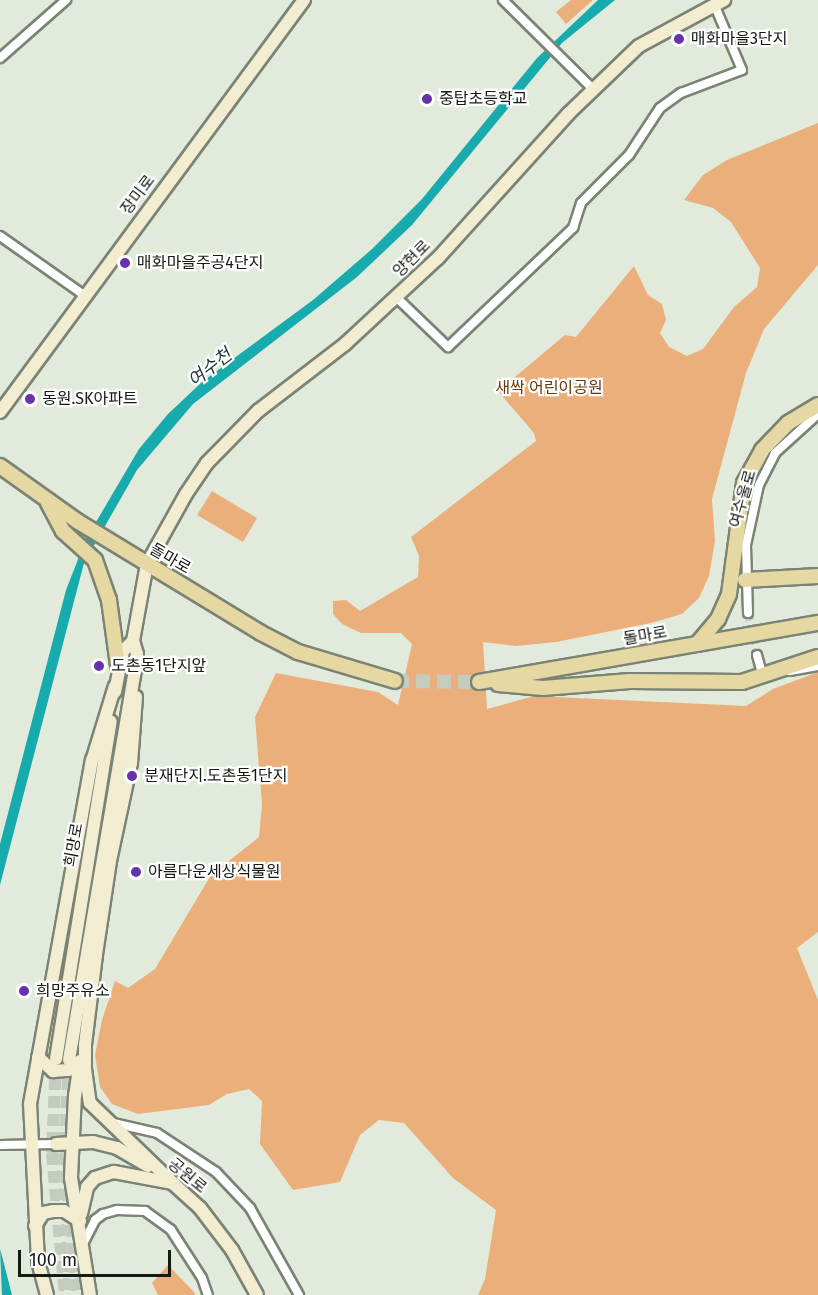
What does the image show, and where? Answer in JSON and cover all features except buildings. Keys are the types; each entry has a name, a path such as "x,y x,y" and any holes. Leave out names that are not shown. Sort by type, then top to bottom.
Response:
{"main road":[{"name":"장미로","path":"0,412 84,295 304,0"},
{"name":"양현로","path":"147,564 207,463 258,411 345,344 398,298 594,90 639,46 719,2"},
{"path":"697,644 718,619 729,594 744,483 762,450 788,423 818,405"},
{"path":"0,466 45,498 63,531 95,560 109,600 118,666"},
{"name":"돌마로","path":"45,498 76,521 125,551 298,652 395,681"},
{"name":"희망로","path":"68,1061 135,670 137,654 133,641 147,564"},
{"path":"745,580 818,576"},
{"name":"돌마로","path":"762,674 742,682 630,681 543,688 479,682 818,622"},
{"name":"희망로","path":"68,1061 118,666 123,651 133,641"},
{"path":"762,674 818,657"},
{"path":"135,670 131,763 110,861 84,1045 90,1103 174,1184"},
{"path":"47,1295 38,1261 30,1144 30,1104 92,761 115,686"},
{"path":"84,1242 71,1178 73,1144 68,1061 90,1000"},
{"path":"38,1057 53,1071 69,1070 68,1061"},
{"name":"공원로","path":"56,1144 93,1142 117,1148 174,1184 200,1208 225,1242 257,1295"},
{"path":"90,1295 81,1208 87,1187 95,1178 114,1172 174,1184"},
{"path":"35,1226 43,1213 53,1211 64,1211 80,1221"}],"street":[{"path":"0,58 66,0"},
{"path":"503,0 594,90"},
{"path":"398,298 448,347 573,228 581,203 629,155 660,108 681,93 742,70 719,2"},
{"path":"0,236 84,295"},
{"name":"여수울로","path":"748,613 745,580 750,523 766,469 782,446 818,414"},
{"path":"758,655 762,674 818,666"},
{"path":"109,1122 158,1133 216,1172 250,1208 299,1295"},
{"path":"0,1145 56,1144"},
{"path":"84,1242 95,1220 103,1214 117,1210 145,1211 171,1230 202,1278 208,1295"}],"green space":[{"path":"571,0 593,0 566,24 556,12"},
{"name":"새싹 어린이공원","path":"818,123 818,265 764,329 746,373 712,499 715,541 709,576 699,598 682,614 651,623 556,642 516,646 483,642 487,709 534,696 746,706 773,689 818,672 818,932 797,948 818,1000 818,1295 478,1295 485,1279 496,1210 453,1178 404,1123 379,1120 360,1135 340,1182 293,1190 260,1144 262,1101 249,1089 227,1094 209,1105 138,1114 112,1104 100,1087 95,1055 102,1020 115,981 128,988 155,969 211,875 259,837 262,804 255,717 276,673 378,692 398,705 412,644 401,633 361,633 342,624 333,614 333,601 346,600 360,611 418,577 419,556 411,537 536,441 534,433 498,391 565,335 576,337 634,266 648,295 662,304 666,320 660,333 669,347 687,356 703,349 734,307 757,287 760,268 731,222 713,208 684,200 703,175 727,160"},
{"path":"212,491 257,518 243,542 197,515"},
{"path":"168,1265 195,1295 158,1295 152,1283"}],"water":[{"path":"598,0 615,0 562,43 412,225 357,277 193,404 137,470 84,563 0,885 0,844 66,590 86,539 139,449 168,414 202,382 313,300 372,249 422,199 537,58"},
{"path":"0,1249 2,1256 12,1295 2,1295"}],"tunnel":[{"path":"748,613 757,655"},
{"path":"395,681 479,682"},
{"path":"56,1060 52,1153 65,1295"},
{"path":"69,1060 64,1153 77,1295"}],"place":[{"name":"매화마을3단지","path":"679,39"},
{"name":"중탑초등학교","path":"427,99"},
{"name":"매화마을주공4단지","path":"125,263"},
{"name":"동원.SK아파트","path":"30,399"},
{"name":"도촌동1단지앞","path":"99,666"},
{"name":"분재단지.도촌동1단지","path":"132,776"},
{"name":"아름다운세상식물원","path":"136,872"},
{"name":"희망주유소","path":"24,991"}],"water label":[{"name":"여수천","path":"210,368"}]}
